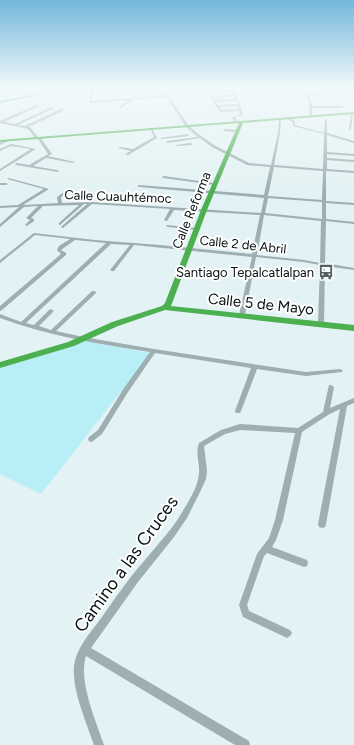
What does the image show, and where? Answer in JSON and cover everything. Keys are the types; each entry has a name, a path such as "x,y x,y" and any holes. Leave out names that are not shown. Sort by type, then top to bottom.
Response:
{"street":[{"path":"8,123 30,129 50,153 30,166"},
{"path":"16,125 21,123"},
{"path":"26,127 35,123"},
{"path":"185,123 201,138 228,155 248,164 354,172"},
{"path":"0,150 8,142 38,138 187,126 239,125 253,123"},
{"path":"242,315 272,166 283,123"},
{"path":"294,123 294,125 354,142"},
{"path":"321,324 322,220 326,170 326,135 331,123"},
{"path":"350,129 351,123"},
{"path":"224,130 239,125"},
{"name":"Calle Reforma","path":"165,308 169,304 188,249 228,155 239,125"},
{"path":"127,154 156,137 151,129"},
{"path":"162,138 196,134"},
{"path":"191,144 167,144 181,142 184,139 201,138"},
{"path":"188,148 191,144 201,138"},
{"path":"0,170 34,149 8,142"},
{"path":"120,148 133,150"},
{"path":"326,153 354,155"},
{"path":"46,157 73,162"},
{"path":"325,159 354,161"},
{"path":"0,163 9,164"},
{"path":"17,164 57,171"},
{"path":"164,177 213,188 266,196 354,204"},
{"path":"0,226 21,206 47,189 9,179"},
{"path":"0,184 6,184"},
{"path":"139,186 213,188"},
{"path":"60,204 59,197 67,192"},
{"path":"83,203 62,226 91,203"},
{"name":"Calle Cuauhtémoc","path":"0,207 91,203 262,214 354,223"},
{"path":"27,225 33,221 28,218 42,205"},
{"path":"166,220 173,208"},
{"path":"168,226 196,229"},
{"name":"Calle 2 de Abril","path":"8,255 34,234 254,256 354,269"},
{"path":"0,309 64,254 59,250 61,246 73,239"},
{"path":"22,324 110,242"},
{"path":"112,270 133,244"},
{"path":"0,254 8,255"},
{"path":"0,262 8,255"},
{"path":"53,331 94,292"},
{"path":"0,365 83,339 122,322 165,308"},
{"name":"Calle 5 de Mayo","path":"165,308 354,328"},
{"path":"35,327 51,311"},
{"path":"0,316 22,324 83,339 154,351 306,374 340,371"},
{"path":"91,439 100,432 126,390 154,351"},
{"path":"238,411 255,366"},
{"path":"326,413 331,387"},
{"path":"287,633 246,614 243,605 261,554 272,540 279,520 299,431 326,413 354,400"},
{"path":"322,524 344,404"},
{"name":"Camino a las Cruces","path":"99,745 88,716 78,669 85,650 132,582 184,517 203,475 203,464 200,449 201,444 223,432 240,427 299,431"},
{"path":"266,548 304,563"},
{"path":"85,650 245,745"}],"shaded area":[{"path":"86,341 151,353 41,494 0,474 0,367"}],"traffic: fast":[{"path":"0,141 231,123"},
{"path":"165,308 169,304 204,210 241,123"},
{"path":"0,365 71,344 115,324 165,308 354,328"}],"place":[{"name":"Santiago Tepalcatlalpan","path":"326,272"}]}
